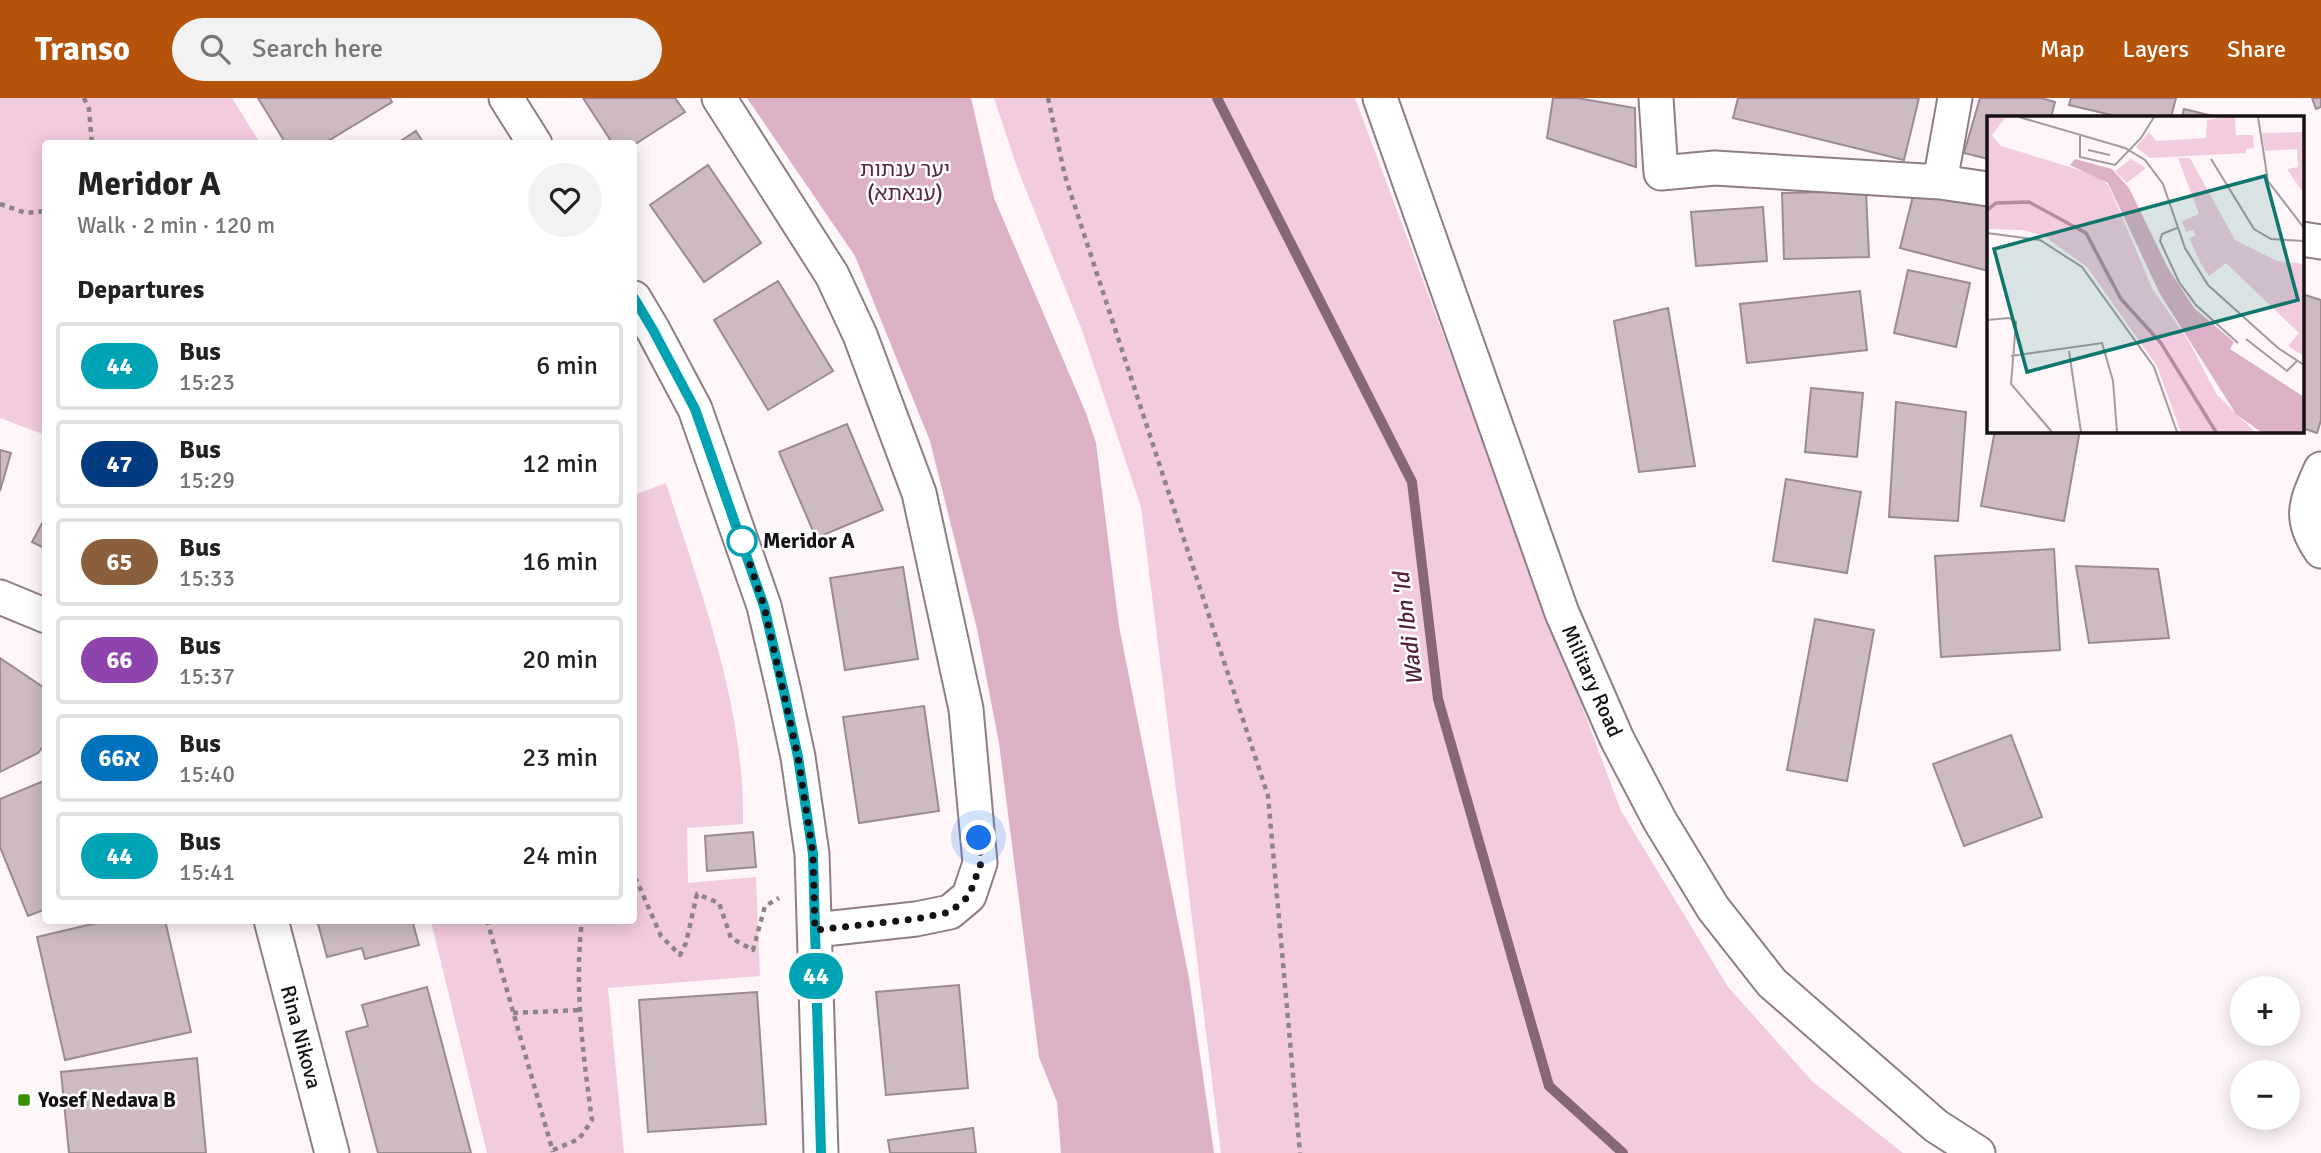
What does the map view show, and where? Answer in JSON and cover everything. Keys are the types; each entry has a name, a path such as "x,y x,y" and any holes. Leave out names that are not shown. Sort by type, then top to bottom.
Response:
{"street":[{"path":"506,98 532,140"},
{"path":"719,98 832,275 860,335 919,493 966,709 981,863 969,896 950,912 916,919 815,930"},
{"name":"Military Road","path":"1380,98 1562,613 1617,739 1660,821 1713,908 1772,983 1937,1126 1978,1153"},
{"path":"1656,98 1661,173 1715,168 1940,182 1987,189"},
{"path":"1940,182 1955,98"},
{"path":"637,304 695,409 764,606 798,757 813,854 821,1153"},
{"path":"2321,469 2309,496 2305,522 2321,551"},
{"path":"0,597 42,614"},
{"name":"Rina Nikova","path":"272,924 332,1153"}],"path":[{"path":"83,98 89,109 92,140"},
{"path":"1048,98 1065,176 1268,796 1300,1153"},
{"path":"0,204 26,213 42,211"},
{"path":"637,881 661,936 680,955 686,943 697,894 719,903 731,938 753,950 765,906 813,879"},
{"path":"488,924 553,1152 579,1139 592,1120 581,1038 582,924"},
{"path":"513,1013 581,1010"}],"shaded area":[{"path":"0,98 232,98 258,140 42,140 42,434 0,418"},
{"path":"994,98 1355,98 1621,811 1728,987 1813,1082 1903,1153 1221,1153 1141,507 1083,333 1018,170"},
{"path":"666,483 706,608 729,694 737,737 743,824 687,828 688,883 756,877 760,976 608,988 624,1153 487,1153 432,924 637,924 637,494"}],"green space":[{"name":"יער ענתות (ענאתא)","path":"747,98 971,98 994,198 1086,413 1096,443 1119,626 1189,978 1214,1153 1061,1153 1057,1102 1039,1057 999,743 977,629 930,441 855,256"}],"building":[{"path":"258,98 390,98 392,102 330,140 284,140"},
{"path":"583,98 675,98 685,112 637,143 637,140 610,140"},
{"path":"1553,98 1577,98 1635,108 1636,167 1547,138"},
{"path":"1738,98 1919,98 1904,160 1733,118"},
{"path":"1980,98 2041,98 2055,102 2051,116 1987,116 1987,159 1964,153"},
{"path":"2071,98 2176,98 2171,116 2116,116 2069,105"},
{"path":"2312,98 2321,98 2321,107 2316,109"},
{"path":"2184,109 2213,116 2182,116"},
{"path":"416,131 422,140 402,140"},
{"path":"708,165 761,243 704,282 650,205"},
{"path":"1916,184 1987,203 1987,271 1900,248"},
{"path":"1866,191 1869,257 1784,259 1782,193"},
{"path":"1763,207 1767,261 1696,266 1691,212"},
{"path":"1908,270 1970,283 1956,347 1894,333"},
{"path":"778,281 833,371 768,410 714,320"},
{"path":"1860,291 1867,350 1747,363 1740,304"},
{"path":"2304,295 2321,300 2321,420 2317,433 2304,429"},
{"path":"1668,308 1695,466 1639,472 1614,321"},
{"path":"1811,388 1863,393 1857,457 1805,452"},
{"path":"1896,402 1966,412 1958,521 1889,517"},
{"path":"847,424 883,510 816,538 779,452"},
{"path":"1995,432 2080,432 2064,521 1981,506"},
{"path":"0,450 11,453 0,491"},
{"path":"1786,479 1861,492 1847,573 1773,561"},
{"path":"42,523 42,547 32,542"},
{"path":"2054,549 2060,650 1941,657 1935,556"},
{"path":"2076,566 2158,569 2169,638 2089,643"},
{"path":"903,567 918,659 845,670 830,578"},
{"path":"1815,619 1874,630 1847,781 1787,770"},
{"path":"0,658 42,686 42,748 38,753 0,772"},
{"path":"924,706 939,811 859,823 843,717"},
{"path":"2011,735 2042,817 1964,846 1933,764"},
{"path":"42,782 42,911 28,916 0,847 0,799"},
{"path":"753,832 756,867 707,871 705,836"},
{"path":"92,924 166,924 191,1032 65,1060 37,937"},
{"path":"318,924 413,924 419,945 365,959 362,948 327,957"},
{"path":"959,985 968,1088 886,1095 876,992"},
{"path":"427,987 471,1153 378,1153 346,1032 368,1026 362,1005"},
{"path":"757,992 766,1124 648,1132 639,1000"},
{"path":"197,1058 206,1153 69,1153 61,1072"},
{"path":"973,1128 976,1153 890,1153 888,1140"}],"waterway":[{"name":"Wadi Ibn 'Id","path":"1217,98 1412,482 1438,699 1549,1086 1623,1153"}],"bus line":[{"name":"44","path":"637,303 695,409 764,606 784,692 798,757 813,854 821,1153"}],"place":[{"name":"Meridor A","path":"742,541"},
{"name":"Yosef Nedava B","path":"24,1100"}],"route":[{"path":"742,541 738,529 764,606 798,757 813,854 815,930 916,919 950,912 969,896 981,863 979,838"}]}
